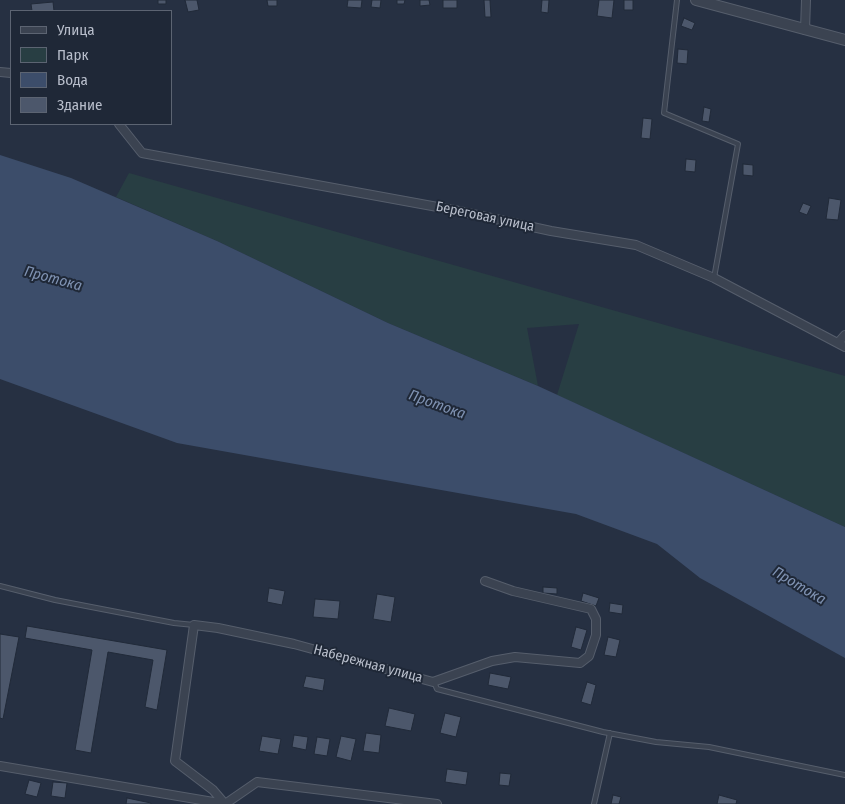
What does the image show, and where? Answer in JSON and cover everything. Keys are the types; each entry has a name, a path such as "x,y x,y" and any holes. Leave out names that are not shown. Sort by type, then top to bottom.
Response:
{"street":[{"path":"696,0 845,40"},
{"path":"805,30 806,0"},
{"name":"Береговая улица","path":"120,125 142,153 454,210 551,231 636,245 714,278 842,345"},
{"path":"842,345 845,335"},
{"name":"Набережная улица","path":"194,625 218,628 294,644 434,682 492,661 514,657 580,663 589,656 596,635 596,619 591,609 513,591 486,581"},
{"path":"194,625 175,761 213,790 225,804"},
{"path":"0,766 225,804 258,782 437,804"}],"lane":[{"path":"677,0 664,113 738,144 714,278"},
{"path":"0,586 55,600 174,623 194,625"},
{"path":"434,682 437,689 610,733 656,742 709,747 845,776"},
{"path":"594,804 610,733"}],"green space":[{"path":"129,173 845,376 845,527 557,395 579,324 527,328 538,386 388,323 217,241 116,197"}],"water":[{"name":"Протока","path":"0,155 71,178 217,241 388,323 538,386 845,527 845,658 700,578 657,544 576,514 177,443 0,379"}],"building":[{"path":"158,0 166,0 166,4 158,4"},
{"path":"185,0 197,0 199,10 188,12"},
{"path":"267,0 277,0 277,6 268,6"},
{"path":"348,0 362,0 361,8 347,7"},
{"path":"372,0 381,0 380,8 371,7"},
{"path":"397,0 405,0 404,4 397,4"},
{"path":"420,0 429,0 430,5 420,6"},
{"path":"443,0 457,0 457,8 443,8"},
{"path":"484,0 490,0 491,17 485,17"},
{"path":"542,0 549,0 548,13 541,12"},
{"path":"599,0 614,0 612,18 597,16"},
{"path":"624,0 633,0 633,10 624,10"},
{"path":"53,2 54,10 32,10 31,4"},
{"path":"684,18 695,23 692,30 681,26"},
{"path":"678,49 688,50 687,64 677,63"},
{"path":"704,107 711,109 709,122 702,121"},
{"path":"643,118 652,119 650,139 641,138"},
{"path":"686,159 696,160 695,172 685,171"},
{"path":"743,164 753,165 753,176 743,175"},
{"path":"829,198 841,200 838,220 826,219"},
{"path":"803,203 811,206 807,215 799,212"},
{"path":"543,587 557,588 557,594 543,593"},
{"path":"269,588 285,591 282,605 267,602"},
{"path":"583,593 599,598 596,606 581,601"},
{"path":"377,594 395,597 391,622 373,619"},
{"path":"315,599 340,601 338,619 313,617"},
{"path":"610,603 623,605 622,614 609,612"},
{"path":"27,626 167,650 157,710 145,707 153,660 108,652 91,753 75,750 92,650 25,638"},
{"path":"576,627 587,630 581,650 571,647"},
{"path":"0,634 19,637 3,719 0,718"},
{"path":"608,637 620,640 616,657 604,655"},
{"path":"490,673 511,677 508,689 488,685"},
{"path":"306,676 325,679 323,691 303,687"},
{"path":"587,682 596,685 591,705 581,702"},
{"path":"389,708 415,714 411,731 385,726"},
{"path":"445,713 461,717 456,737 440,733"},
{"path":"366,733 381,735 379,753 363,751"},
{"path":"294,735 308,737 306,750 292,747"},
{"path":"262,736 281,739 278,754 259,751"},
{"path":"341,736 356,739 351,761 336,757"},
{"path":"317,737 330,739 327,756 314,754"},
{"path":"447,769 468,772 466,785 445,782"},
{"path":"500,773 511,774 509,786 499,785"},
{"path":"29,780 41,783 37,797 25,794"},
{"path":"53,782 67,783 65,798 51,796"},
{"path":"613,795 621,797 619,804 611,804"},
{"path":"719,795 737,800 736,804 717,804"},
{"path":"127,798 151,803 151,804 126,804"}]}
